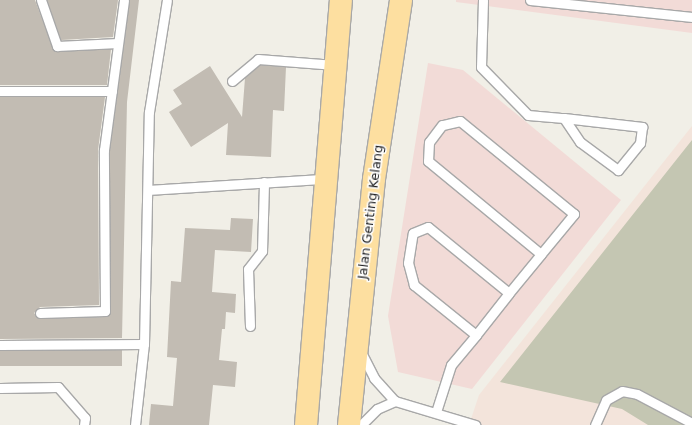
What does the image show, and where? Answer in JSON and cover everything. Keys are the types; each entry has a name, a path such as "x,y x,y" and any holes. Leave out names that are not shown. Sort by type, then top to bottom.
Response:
{"main road":[{"path":"306,425 325,179 341,0"},
{"name":"Jalan Genting Kelang","path":"349,425 356,341 374,179 401,0"}],"lane":[{"path":"41,0 57,46 118,43"},
{"path":"40,313 105,311 104,150 124,0"},
{"path":"135,425 144,344 149,112 167,0"},
{"path":"483,0 481,67 528,116 564,118 642,127 640,143 618,170 580,142 564,118"},
{"path":"530,0 692,17"},
{"path":"232,81 258,59 335,65"},
{"path":"0,91 112,91"},
{"path":"436,412 451,365 574,214 460,121 442,125 429,142 428,161 541,254"},
{"path":"148,190 325,179"},
{"path":"250,326 248,269 262,251 264,182"},
{"path":"476,335 414,285 408,263 412,233 428,227 509,293"},
{"path":"356,341 374,378 394,401 436,412 476,425"},
{"path":"0,346 144,344"},
{"path":"0,388 58,387 85,418 84,425"},
{"path":"595,425 606,400 622,391 637,394 692,423"},
{"path":"361,425 378,409 394,401"}],"shaded area":[{"path":"456,0 692,0 692,33 456,2"},
{"path":"428,63 463,70 621,200 472,389 398,372 388,316"},
{"path":"692,126 692,425 469,425 479,395"},
{"path":"692,140 692,425 648,425 622,409 500,382"}],"building":[{"path":"0,0 35,0 54,51 111,49 107,85 0,85"},
{"path":"47,0 118,0 113,37 61,40"},
{"path":"130,0 139,0 127,102 122,338 0,339 0,97 105,97 98,150 99,305 40,307 34,313 40,319 105,317 110,314 110,150"},
{"path":"260,65 286,67 284,111 273,110 271,157 226,155 228,123 191,147 169,112 182,104 173,90 210,66 242,117 245,78"},
{"path":"231,218 253,219 251,252 215,250 212,292 236,294 235,313 226,312 225,329 222,329 219,360 237,362 235,387 213,385 209,425 149,425 151,404 173,406 177,358 167,357 171,281 181,282 185,228 230,230"},
{"path":"0,350 122,350 122,366 0,366"}]}
